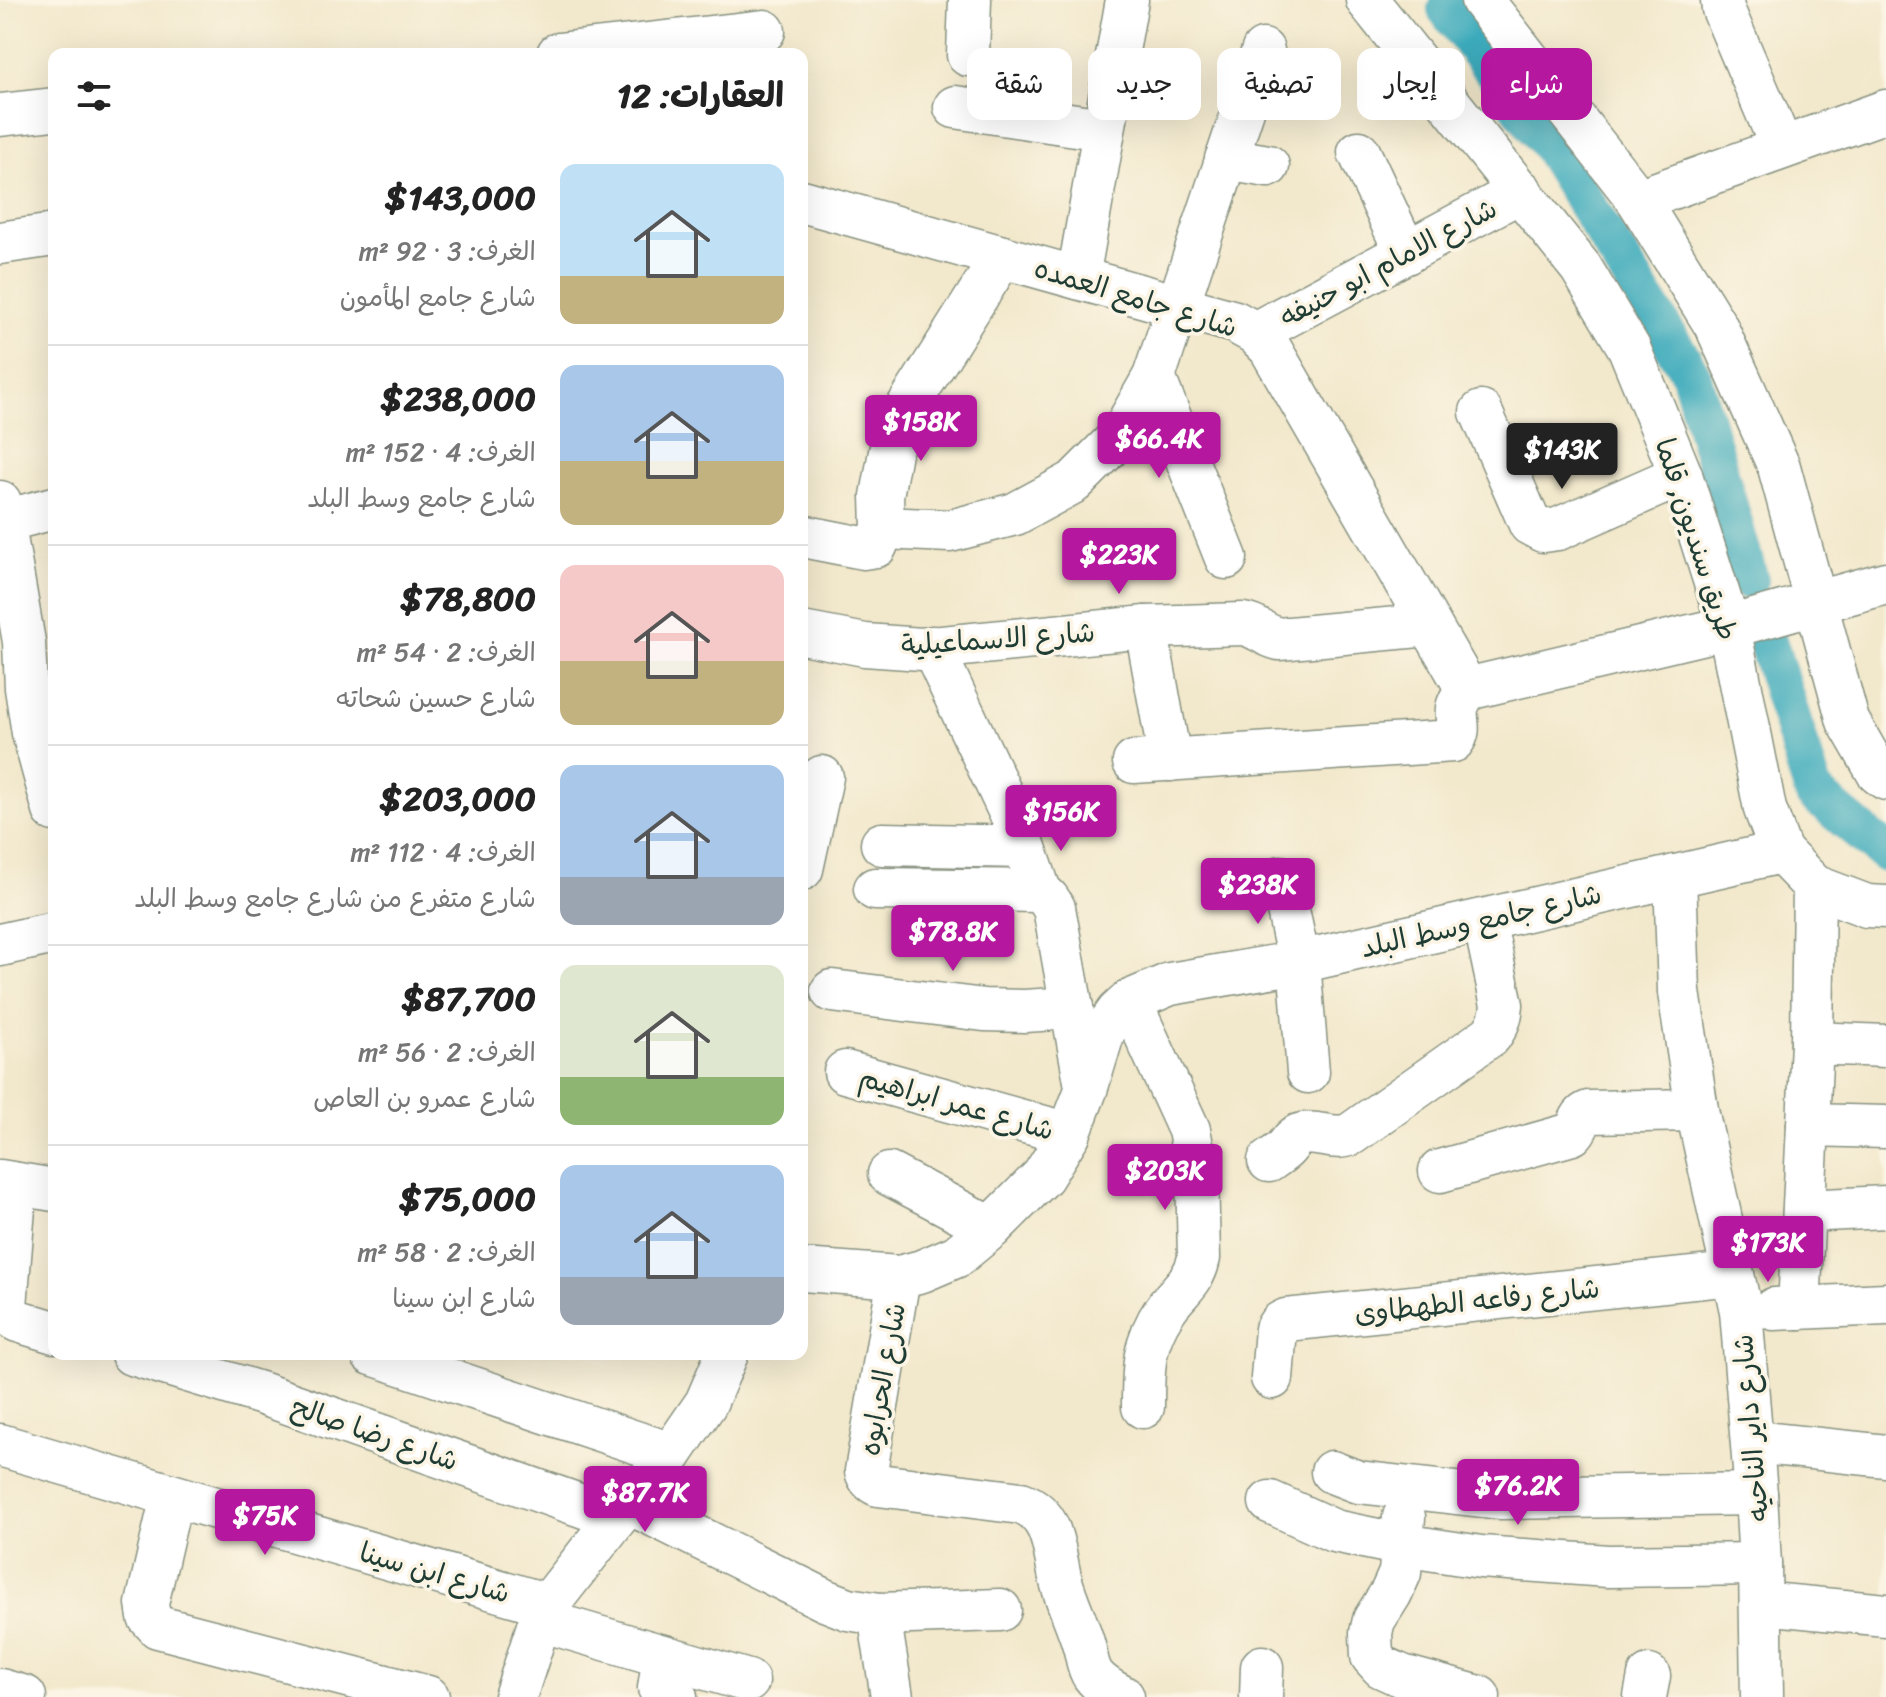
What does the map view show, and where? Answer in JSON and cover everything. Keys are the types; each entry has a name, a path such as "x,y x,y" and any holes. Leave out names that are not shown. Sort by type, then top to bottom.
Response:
{"street":[{"path":"968,48 970,0"},
{"path":"1078,278 1127,0"},
{"path":"1482,0 1638,200 1717,328 1779,467 1848,721 1878,773 1886,779"},
{"path":"1722,0 1723,9 1782,148"},
{"name":"طريق سنديون, قلما","path":"1379,4 1581,268 1629,348 1681,475 1729,627 1765,809 1781,852 1814,886 1867,906 1886,907"},
{"path":"605,48 763,28"},
{"path":"955,107 1103,129"},
{"path":"0,115 48,110"},
{"path":"1638,200 1886,111"},
{"path":"883,528 950,531 1015,514 1074,482 1121,435 1154,377 1239,120"},
{"path":"1359,152 1406,253"},
{"path":"1226,159 1268,166"},
{"name":"شارع الامام ابو حنيفه","path":"1255,333 1521,191"},
{"name":"شارع جامع العمده","path":"808,203 1235,322 1255,333 1270,348 1467,689"},
{"path":"0,243 48,236"},
{"path":"808,537 868,548 876,546 883,528 882,496 890,452 908,406 1002,257"},
{"path":"1154,377 1226,558"},
{"path":"1481,412 1530,524 1543,531 1558,529 1681,475"},
{"path":"48,508 2,512 24,642 26,688 33,733 48,788"},
{"path":"1146,627 1152,761 1453,741 1459,730 1458,703 1467,689 1729,627 1886,583"},
{"name":"شارع الاسماعيلية","path":"808,634 865,645 922,649 1146,627 1243,624 1279,639 1430,625"},
{"path":"932,647 1013,819 1040,891 1054,908 1086,1090"},
{"path":"808,841 822,777"},
{"path":"882,844 1024,847"},
{"name":"شارع جامع وسط البلد","path":"808,1270 899,1277 957,1256 991,1228 1043,1176 1069,1134 1104,1031 1130,1001 1170,984 1299,962 1781,852"},
{"name":"شارع داير الناحيه","path":"1675,876 1679,992 1697,1110 1736,1292 1753,1442 1762,1697"},
{"path":"1281,877 1299,962 1308,1072"},
{"path":"1799,1308 1812,1043 1814,886"},
{"path":"875,889 1040,891"},
{"path":"1269,1161 1302,1134 1337,1137 1351,1134 1491,1035 1498,1026 1502,1005 1484,920"},
{"path":"0,945 48,936"},
{"path":"832,991 984,1010 1072,1008"},
{"path":"1130,1001 1189,1130 1197,1171 1199,1258 1191,1280 1164,1311 1150,1336 1144,1364 1143,1407"},
{"path":"1812,1043 1886,1046"},
{"name":"شارع عمر ابراهيم","path":"845,1072 1069,1134"},
{"path":"1440,1171 1572,1134 1580,1117 1589,1112 1697,1110"},
{"path":"1808,1125 1886,1127"},
{"path":"889,1174 991,1228"},
{"path":"23,1185 7,1311 18,1321 48,1330"},
{"path":"1804,1211 1886,1207"},
{"name":"شارع الحرابوه","path":"899,1277 866,1471 869,1480 878,1485 1030,1506 1043,1518 1054,1541 1061,1580 1085,1647 1089,1668 1103,1686 1123,1697"},
{"name":"شارع رفاعه الطهطاوى","path":"1272,1378 1276,1329 1286,1320 1736,1292 1799,1308 1886,1304"},
{"path":"390,1360 671,1454"},
{"path":"515,1697 544,1613 622,1511 671,1454 706,1403 724,1360"},
{"name":"شارع رضا صالح","path":"182,1361 260,1393 622,1511 848,1609 879,1614 1000,1610"},
{"path":"1753,1442 1886,1456"},
{"name":"شارع ابن سينا","path":"0,1445 544,1613 664,1656 748,1681"},
{"path":"1332,1472 1358,1482 1500,1498 1756,1494"},
{"path":"1407,1487 1400,1573 1374,1620 1372,1656 1382,1667 1402,1676 1479,1697"},
{"path":"172,1496 147,1604 153,1622 164,1629 364,1689 428,1697"},
{"path":"1270,1502 1334,1531 1402,1545 1481,1557 1608,1566 1760,1583 1886,1615"},
{"path":"879,1614 892,1697"},
{"path":"664,1656 659,1688 662,1693 676,1697"},
{"path":"0,1690 25,1697"}],"waterway":[{"path":"1447,9 1551,147 1691,374 1749,580"},
{"path":"1768,644 1814,793 1886,853"}]}
